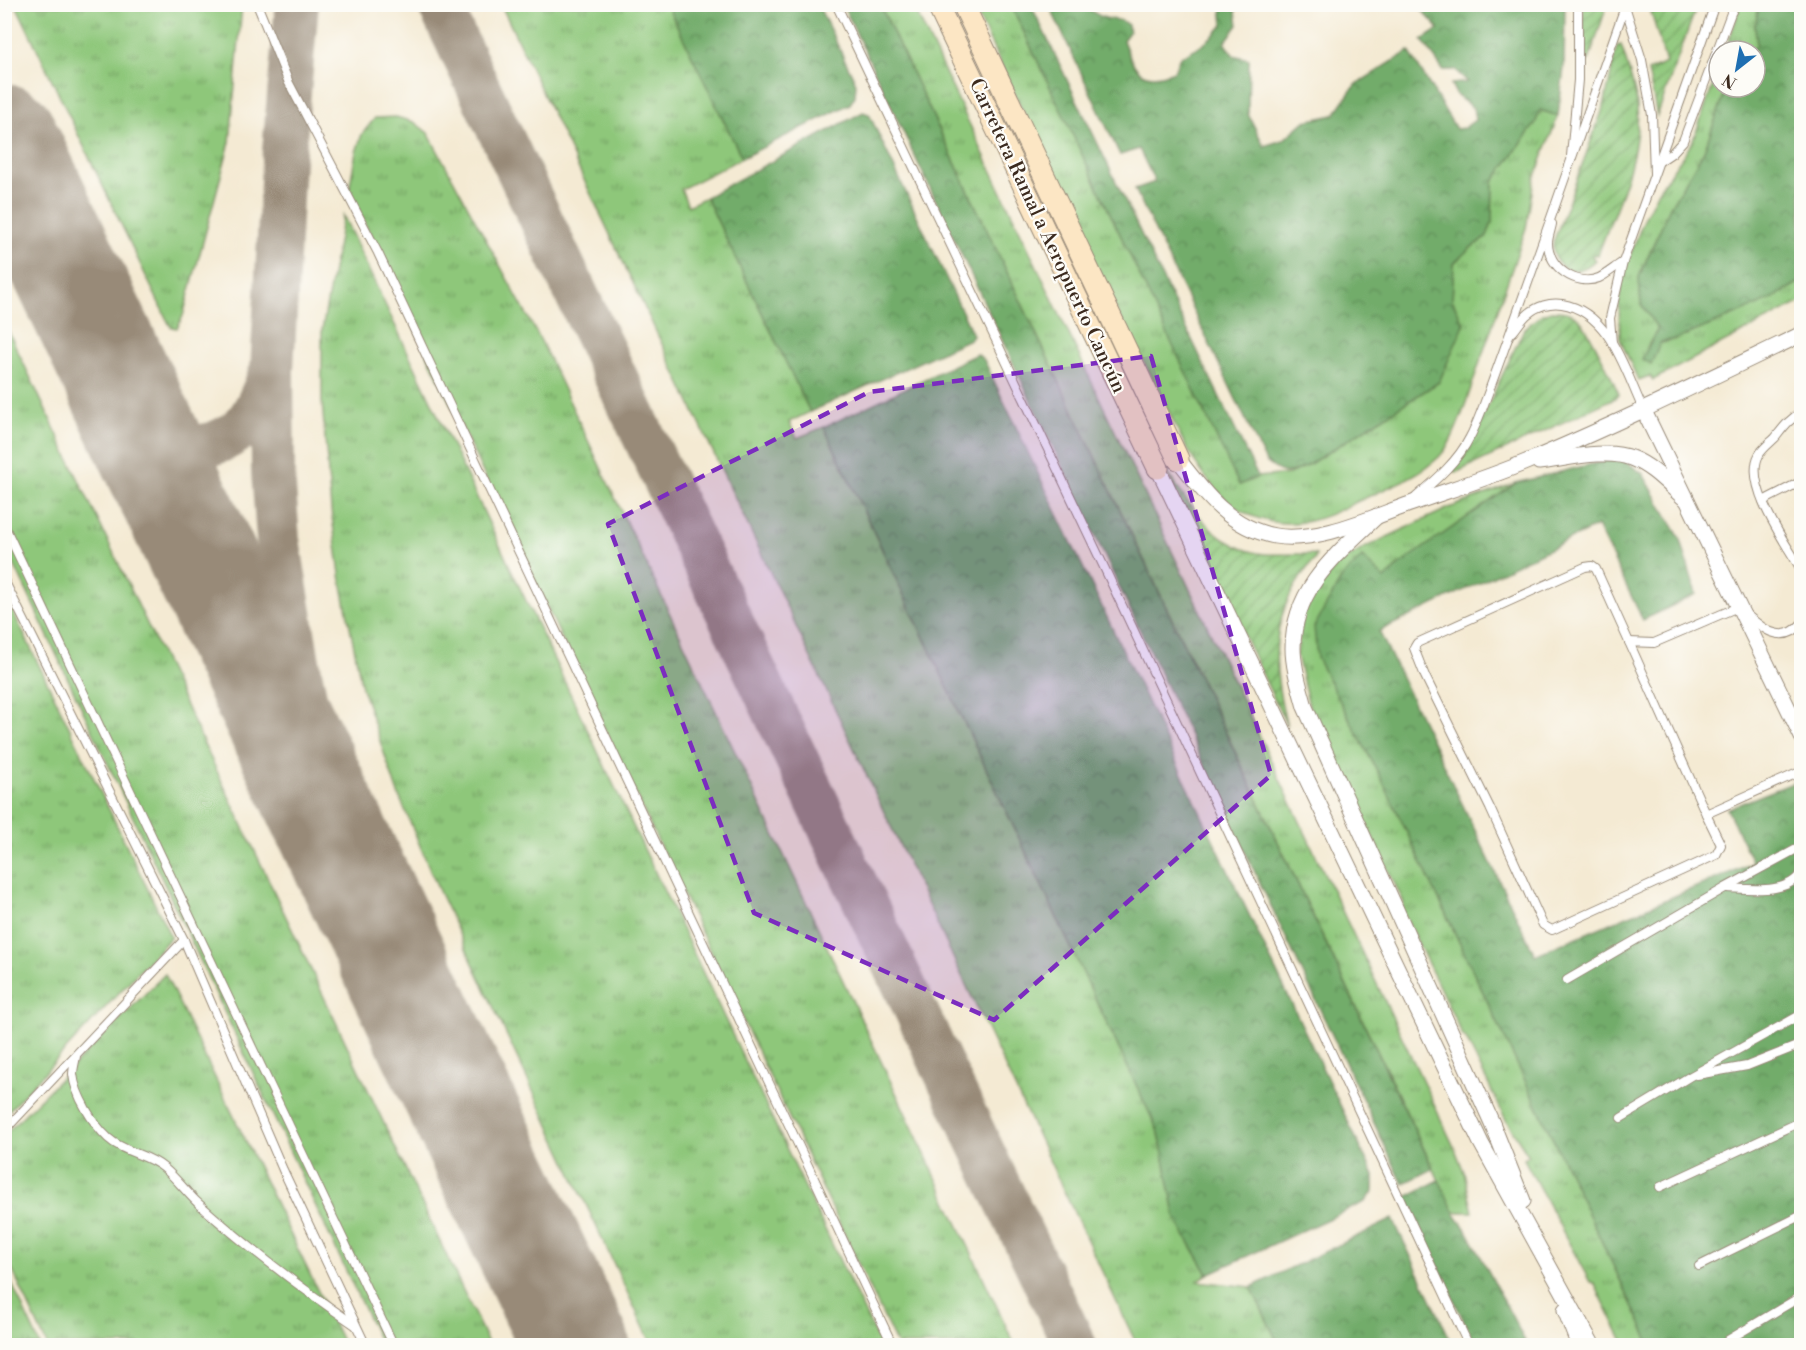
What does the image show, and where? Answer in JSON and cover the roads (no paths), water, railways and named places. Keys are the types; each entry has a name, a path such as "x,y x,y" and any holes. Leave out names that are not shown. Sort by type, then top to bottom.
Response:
{"main road":[{"name":"Carretera Ramal a Aeropuerto Cancún","path":"937,4 1158,468"},
{"name":"Carretera Ramal a Aeropuerto Cancún","path":"963,4 1178,459"}],"street":[{"path":"1775,347 1802,325"},
{"path":"1178,459 1221,510 1239,523 1274,536 1294,538 1316,535 1377,516 1524,463 1802,334"},
{"path":"1643,409 1802,737"},
{"path":"1524,463 1604,454 1621,455 1632,458 1651,469 1690,503"},
{"path":"1158,468 1481,1143 1546,1257 1593,1346"},
{"path":"1377,516 1321,572 1308,589 1299,609 1293,648 1298,682 1305,707 1492,1123 1579,1346"}],"lane":[{"path":"257,4 289,83 383,263 893,1346"},
{"path":"836,4 1108,576 1469,1346"},
{"path":"1569,168 1578,80 1578,4"},
{"path":"1612,343 1610,318 1623,262 1715,4"},
{"path":"1659,162 1683,141 1730,9 1736,4"},
{"path":"1407,505 1440,476 1470,439 1510,335 1625,5"},
{"path":"1625,5 1642,60 1652,115 1654,177"},
{"path":"1556,199 1548,243 1551,257 1557,266 1577,279 1587,280 1597,278 1623,262"},
{"path":"1510,335 1528,314 1537,308 1556,303 1584,310 1596,320 1612,343 1643,409"},
{"path":"1802,412 1793,416 1759,456 1756,479 1764,501 1802,571"},
{"path":"1764,501 1802,481"},
{"path":"4,525 394,1346"},
{"path":"1592,566 1596,569 1629,642 1721,845 1716,855 1552,930 1547,929 1543,925 1414,648 1417,643 1585,567 1592,566"},
{"path":"4,580 184,940 283,1170 366,1346"},
{"path":"1629,642 1654,643 1738,607 1763,629 1772,633 1786,634 1802,623"},
{"path":"1706,814 1802,771"},
{"path":"1567,980 1725,888 1801,849"},
{"path":"1725,888 1757,889 1786,885 1798,877 1802,871"},
{"path":"4,1131 184,940"},
{"path":"1621,1118 1802,1014"},
{"path":"1689,1077 1746,1066 1802,1044"},
{"path":"76,1056 73,1074 81,1099 92,1120 108,1139 163,1167 198,1203 294,1283 356,1326"},
{"path":"1660,1187 1802,1121"},
{"path":"1699,1266 1802,1215"},
{"path":"1728,1340 1802,1296"}]}
